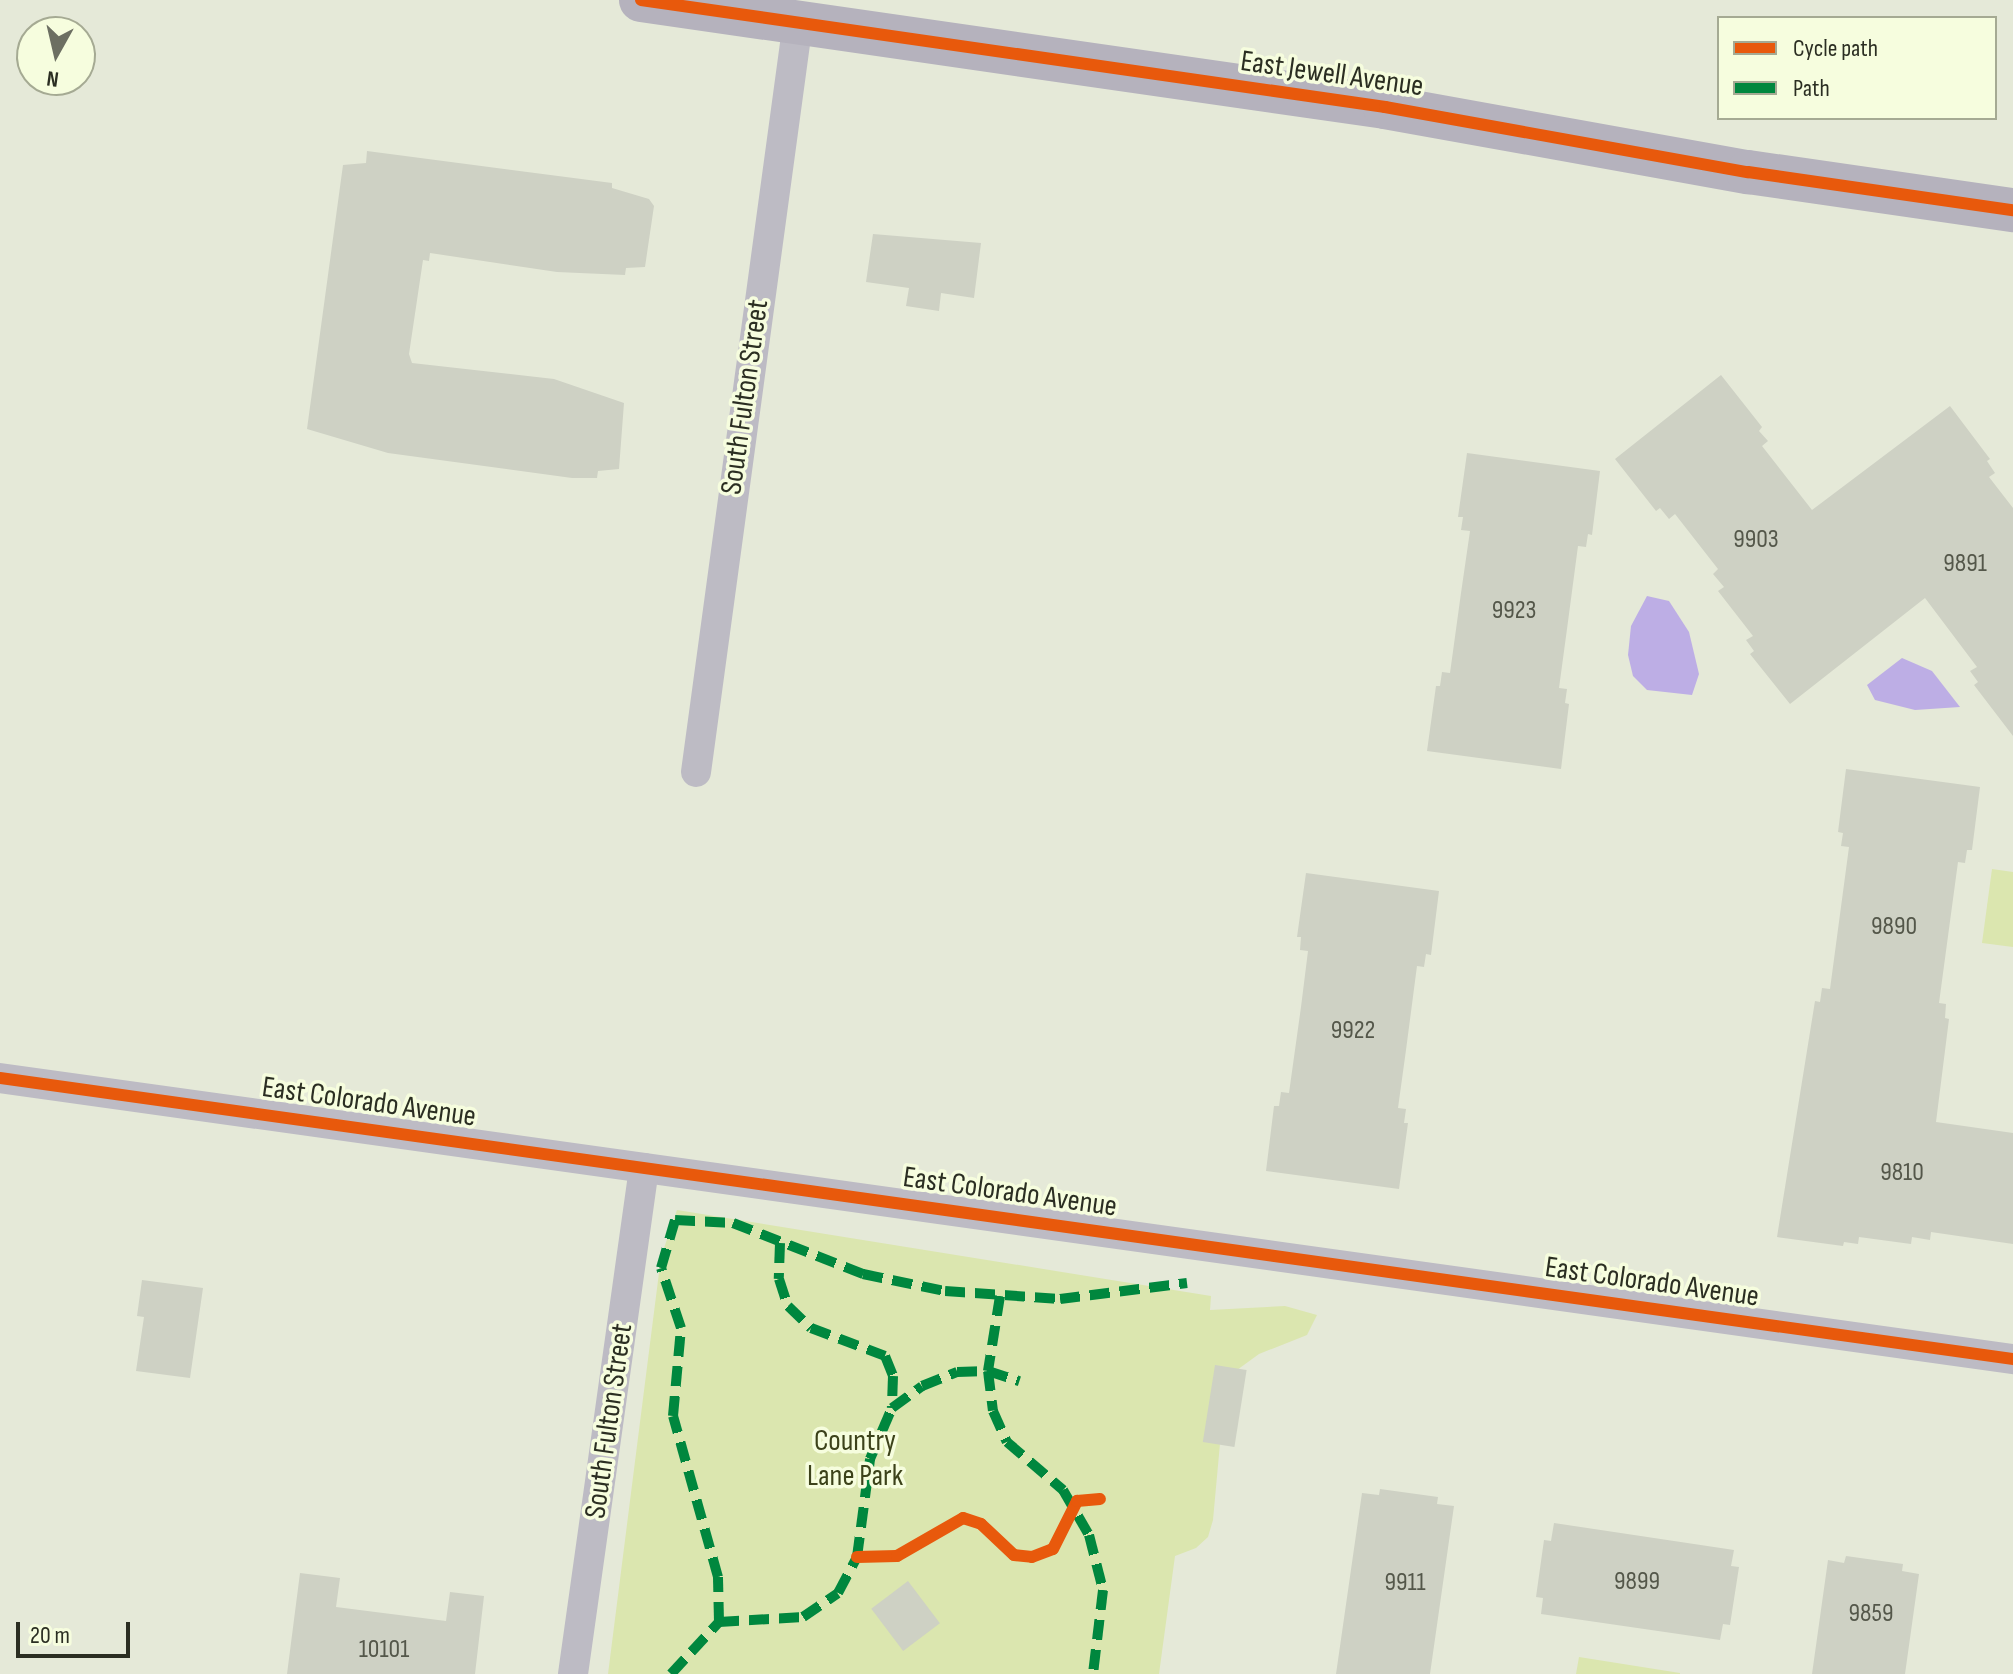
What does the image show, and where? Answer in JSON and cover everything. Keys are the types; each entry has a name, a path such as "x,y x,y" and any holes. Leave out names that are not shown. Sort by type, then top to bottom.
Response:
{"street":[{"name":"East Jewell Avenue","path":"641,0 1385,107 1748,172 2013,210"},
{"name":"South Fulton Street","path":"696,772 798,22"},
{"name":"East Colorado Avenue","path":"0,1078 2013,1359"},
{"name":"South Fulton Street","path":"573,1674 644,1168"}],"green space":[{"path":"1992,869 2013,872 2013,947 1982,943"},
{"name":"Country Lane Park","path":"677,1210 1211,1296 1210,1310 1285,1306 1317,1315 1307,1335 1259,1354 1226,1378 1213,1520 1208,1537 1196,1548 1175,1556 1159,1674 608,1674 661,1257"},
{"path":"1579,1657 1680,1673 1680,1674 1576,1674"}],"shaded area":[{"path":"1647,596 1669,601 1689,632 1699,674 1692,695 1647,690 1633,676 1628,655 1631,626"},
{"path":"1902,658 1932,671 1960,707 1915,710 1875,700 1867,685"}],"building":[{"path":"367,151 612,183 612,188 649,199 654,206 645,267 626,268 625,275 557,272 430,253 429,261 423,260 409,354 412,363 554,379 624,403 619,469 598,471 597,478 572,478 388,453 307,429 343,165 366,163"},
{"path":"873,234 981,243 974,298 941,293 939,311 906,306 909,288 866,282"},
{"path":"1721,375 1762,427 1759,431 1768,441 1762,446 1812,510 1950,406 1990,459 1987,461 1995,473 1989,477 2013,508 2013,736 1974,685 1978,682 1970,671 1977,667 1925,598 1790,704 1750,654 1754,651 1746,640 1753,636 1718,591 1724,587 1713,574 1718,569 1675,514 1669,519 1660,508 1656,511 1615,459"},
{"path":"1467,453 1600,471 1592,535 1588,534 1586,547 1578,546 1559,688 1567,689 1565,703 1569,704 1561,769 1427,751 1436,686 1440,686 1442,672 1450,673 1470,531 1461,530 1463,517 1458,517"},
{"path":"1846,769 1980,787 1972,850 1967,850 1965,863 1958,862 1939,1003 1946,1004 1945,1018 1949,1019 1936,1122 2013,1133 2013,1244 1931,1232 1930,1240 1912,1237 1911,1244 1859,1237 1858,1244 1844,1242 1843,1246 1777,1237 1815,1001 1820,1002 1822,988 1830,989 1849,847 1841,846 1843,833 1838,832"},
{"path":"1306,873 1439,891 1431,955 1426,954 1424,967 1417,966 1398,1108 1406,1109 1404,1123 1408,1123 1399,1189 1266,1171 1274,1106 1279,1106 1281,1092 1289,1093 1301,1007 1308,951 1300,950 1301,937 1297,937"},
{"path":"142,1280 203,1288 190,1378 136,1371 144,1317 137,1316"},
{"path":"1215,1365 1247,1370 1234,1447 1203,1442"},
{"path":"1380,1489 1438,1497 1437,1504 1454,1506 1430,1674 1336,1674 1362,1493 1379,1495"},
{"path":"1554,1523 1734,1550 1731,1566 1739,1567 1730,1625 1723,1624 1720,1640 1541,1614 1543,1598 1536,1597 1544,1540 1551,1541"},
{"path":"1846,1556 1903,1564 1902,1571 1919,1574 1905,1674 1812,1674 1828,1560 1844,1563"},
{"path":"300,1573 340,1578 336,1607 446,1621 450,1592 484,1596 475,1674 287,1674"},
{"path":"908,1581 940,1623 903,1651 871,1609"}],"marked path":[{"path":"719,1622 718,1577 673,1416 681,1328 661,1268 675,1220 733,1223 863,1274 945,1291 1060,1299 1187,1283"},
{"path":"780,1243 779,1279 788,1306 811,1328 885,1356 893,1376 892,1408"},
{"path":"1000,1296 988,1371 993,1411 1007,1442 1063,1490 1089,1535 1103,1590 1093,1674"},
{"path":"671,1674 719,1622 803,1617 838,1593 857,1557 870,1459 892,1408 922,1386 957,1372 988,1371 1019,1381"}],"cycle path":[{"path":"641,0 1385,107 1748,172 2013,210"},
{"path":"0,1078 2013,1359"},
{"path":"857,1557 897,1556 963,1518 981,1524 1014,1555 1032,1557 1053,1549 1077,1501 1100,1499"}]}
